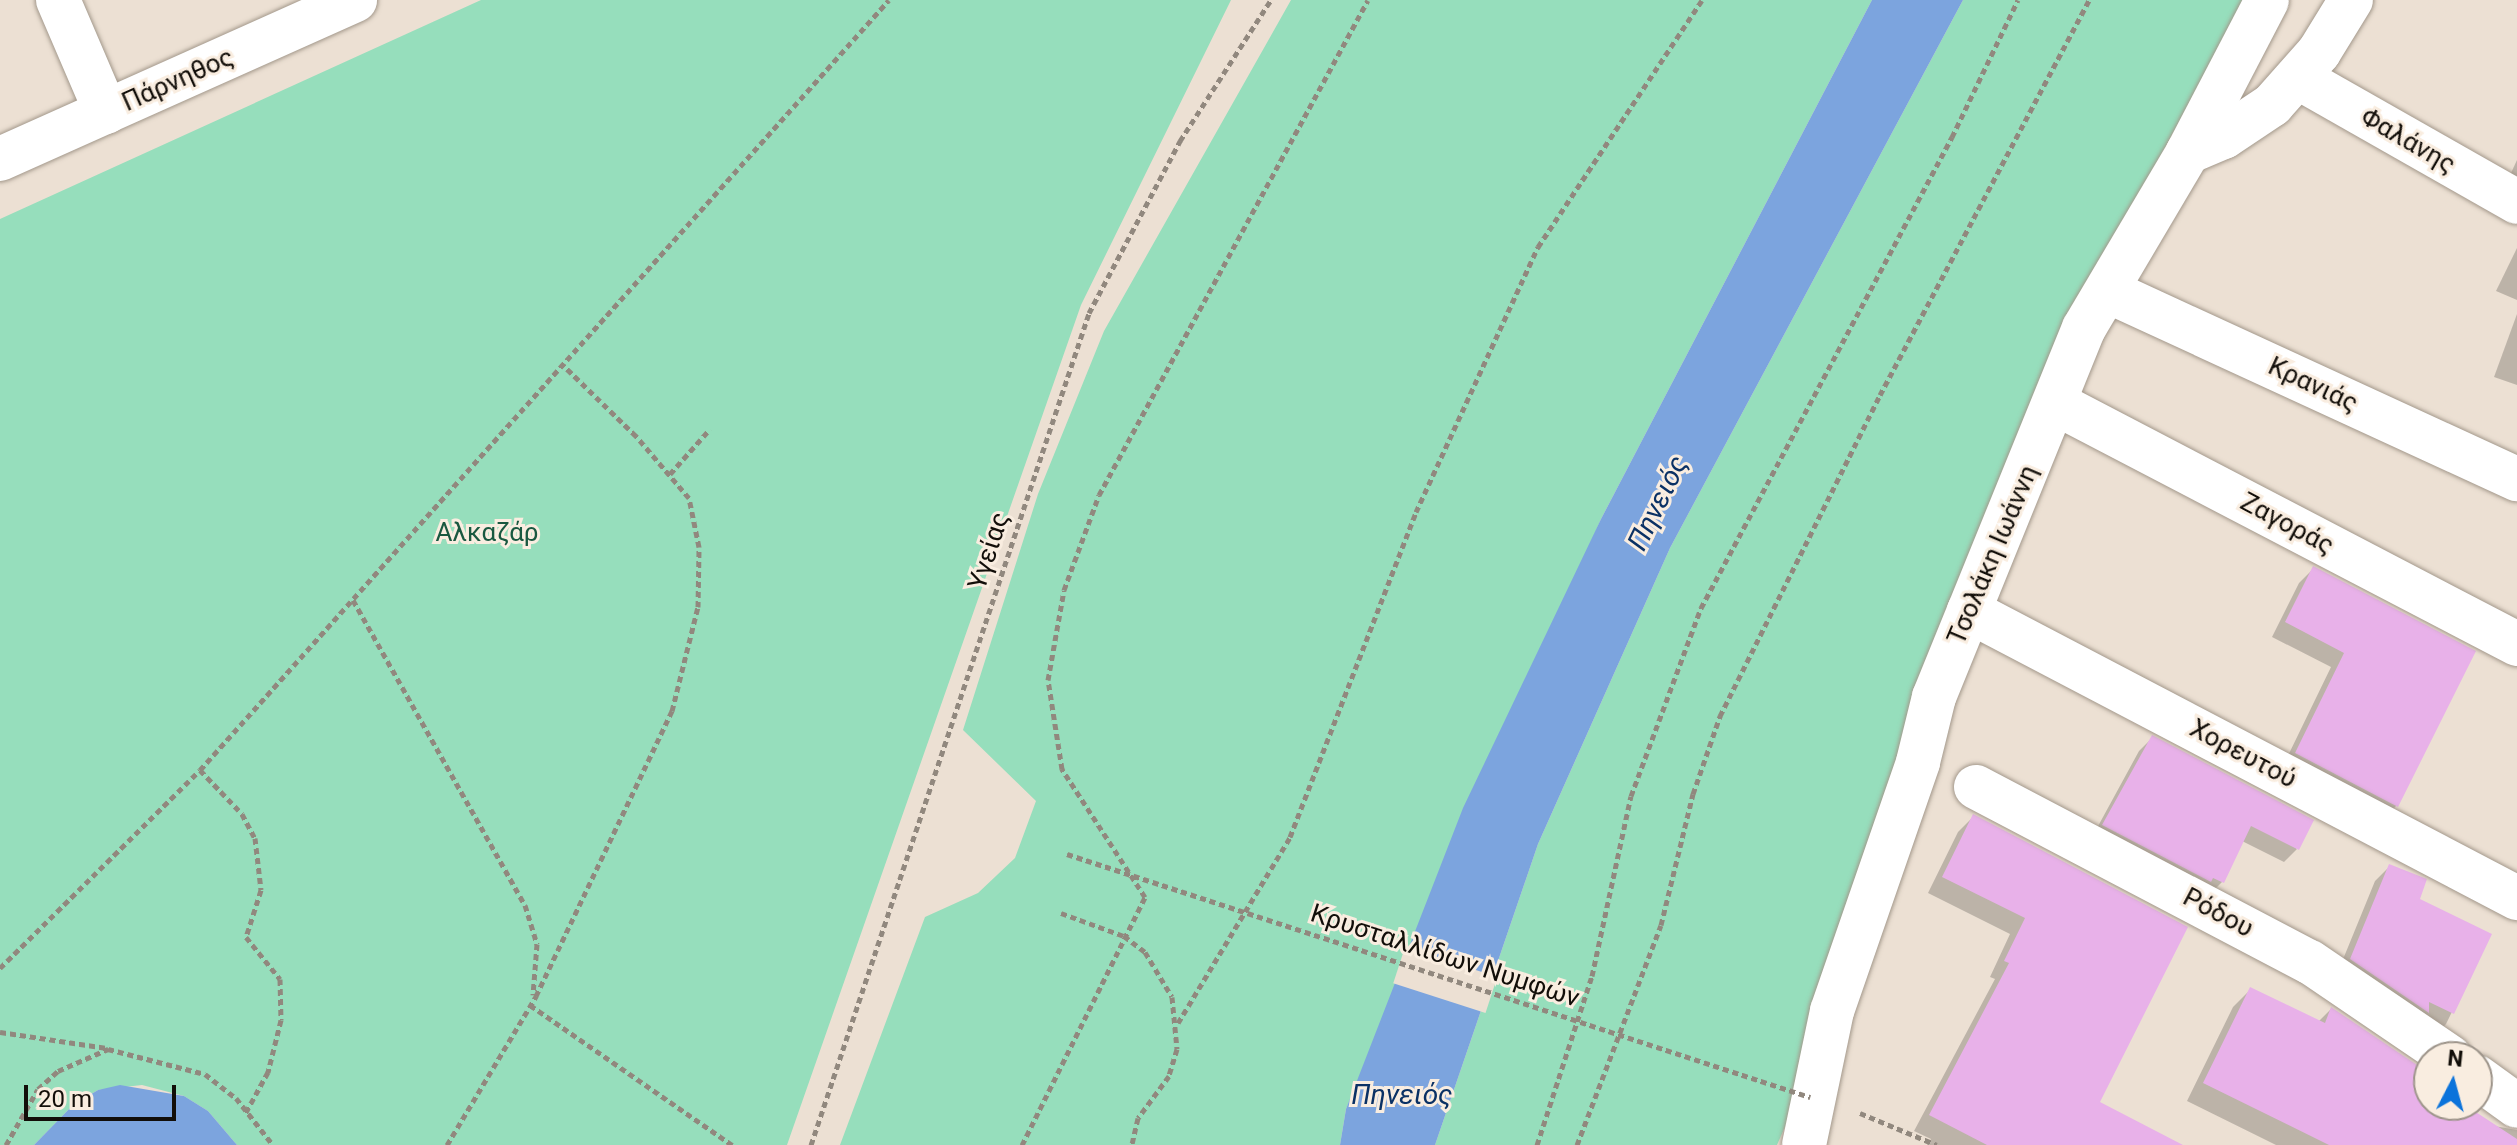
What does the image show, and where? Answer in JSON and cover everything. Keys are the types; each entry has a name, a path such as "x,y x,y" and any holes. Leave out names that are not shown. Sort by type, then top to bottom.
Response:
{"street":[{"path":"58,0 106,112"},
{"name":"Πάρνηθος","path":"0,159 355,0"},
{"name":"Τσολάκη Ιωάννη","path":"1804,1145 1818,1099 1832,1011 1918,762 1934,697 2057,404 2084,328 2110,292 2188,152 2267,0"},
{"path":"2188,152 2248,123 2299,78 2351,0"},
{"name":"Φαλάνης","path":"2299,78 2517,202"},
{"name":"Κρανιάς","path":"2110,292 2517,479"},
{"name":"Ζαγοράς","path":"2057,404 2517,644"},
{"name":"Χορευτού","path":"1969,611 2517,898"},
{"name":"Ρόδου","path":"1976,787 2310,962 2426,1041"},
{"path":"2493,1089 2517,1106"}],"path":[{"path":"0,968 200,770 889,0"},
{"name":"Υγείας","path":"811,1145 1089,313 1180,141 1271,0"},
{"path":"1022,1145 1145,897 1062,769 1048,680 1064,590 1099,495 1368,0"},
{"path":"1132,1145 1138,1118 1169,1076 1178,1023 1290,837 1416,512 1538,247 1702,0"},
{"path":"1537,1145 1592,976 1631,796 1701,608 1952,137 2018,0"},
{"path":"1577,1145 1661,925 1690,807 1720,716 1887,381 2089,0"},
{"path":"447,1145 530,1006 672,711 686,666 698,607 699,547 689,498 670,474 563,365"},
{"path":"670,474 710,429"},
{"path":"353,600 525,905 538,955 530,1006"},
{"path":"200,770 242,814 255,838 261,890 246,937 280,979 281,1020 271,1059 245,1114"},
{"name":"Κρυσταλλίδων Νυμφών","path":"1067,854 1818,1099"},
{"path":"1061,913 1124,936 1161,973 1178,1023"},
{"path":"530,1006 732,1145"},
{"path":"0,1032 108,1049 205,1074 229,1091 273,1145"},
{"path":"6,1145 38,1089 58,1071 108,1049"},
{"path":"1854,1111 1937,1145"}],"green space":[{"name":"Αλκαζάρ","path":"481,0 1231,0 1081,305 787,1145 237,1145 208,1111 184,1096 142,1085 98,1090 73,1105 34,1145 0,1145 0,219"},
{"path":"1291,0 1872,0 1601,519 1346,1109 1340,1145 840,1145 925,917 978,893 1015,858 1036,801 963,730 1038,494 1104,331"},
{"path":"1963,0 2245,0 2110,249 1813,1063 1777,1145 1435,1145 1538,844 1670,548"}],"water":[{"name":"Πηνειός","path":"1872,0 1963,0 1670,548 1538,844 1435,1145 1340,1145 1346,1109 1463,808 1601,519"},
{"path":"120,1085 184,1096 208,1111 237,1145 34,1145 73,1105 98,1090"}],"pier":[{"path":"1405,947 1497,977 1486,1013 1393,983"}],"building":[{"path":"2313,566 2476,651 2398,807 2295,753 2344,653 2285,622"},
{"path":"2152,735 2314,820 2299,850 2251,826 2224,883 2213,878 2211,882 2102,825"},
{"path":"1973,814 2188,927 2100,1102 2183,1145 1987,1145 1929,1115 2009,963 2004,961 2025,918 1942,877"},
{"path":"2389,864 2427,879 2420,899 2492,934 2454,1014 2429,1002 2429,1013 2350,959"},
{"path":"2250,987 2325,1023 2331,1007 2413,1062 2413,1121 2489,1121 2517,1139 2517,1145 2329,1145 2203,1083"}]}
